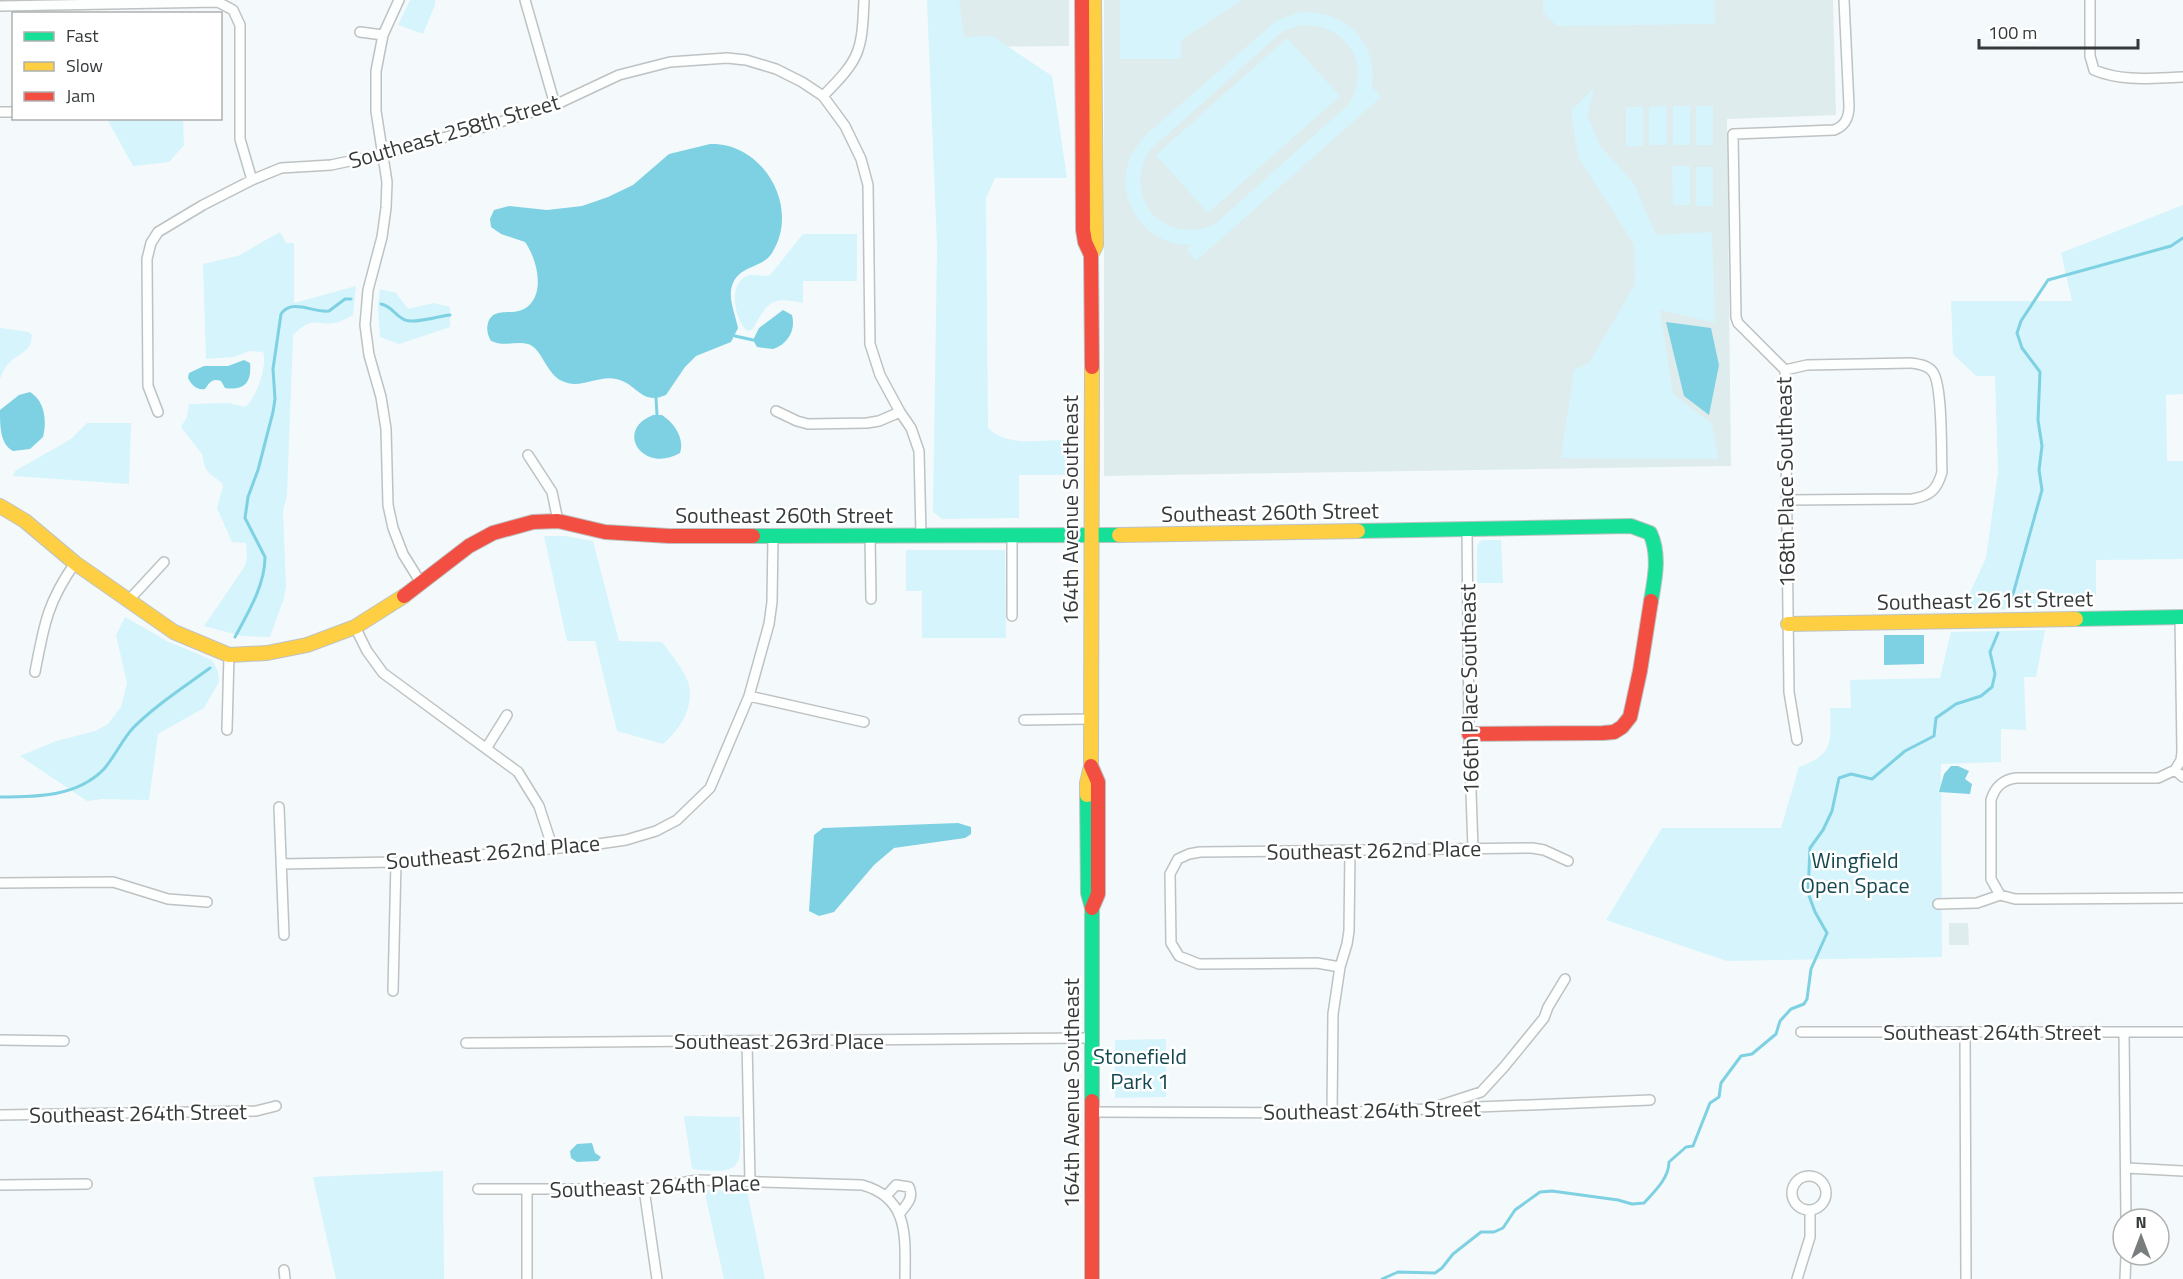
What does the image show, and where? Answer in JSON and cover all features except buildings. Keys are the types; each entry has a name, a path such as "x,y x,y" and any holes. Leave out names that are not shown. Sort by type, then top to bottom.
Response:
{"street":[{"path":"399,0 383,35 376,70 376,111 387,182 386,207 382,237 368,290 365,325 369,356 381,397 386,429 388,505 393,528 403,554 421,583"},
{"path":"525,0 555,105"},
{"path":"864,0 862,36 858,53 847,72 823,96 855,143 866,173 870,344 880,375 911,428 919,451 921,535"},
{"name":"164th Avenue Southeast","path":"1082,0 1083,230 1091,255 1091,766 1087,783 1088,893 1092,908 1092,1279"},
{"name":"164th Avenue Southeast","path":"1091,255 1096,245 1094,0"},
{"name":"168th Place Southeast","path":"1797,740 1789,692 1785,370 1738,323 1736,317 1733,135 1834,130 1844,124 1849,114 1849,106 1844,0"},
{"path":"2090,0 2090,56 2094,70 2110,76 2129,79 2183,77"},
{"path":"0,6 70,9 218,1 233,10 240,25 240,139 252,180"},
{"path":"360,32 383,35"},
{"name":"Southeast 258th Street","path":"158,412 148,386 147,260 151,243 158,232 203,204 252,180 281,168 331,165 383,154 487,126 555,105 619,75 670,62 708,58 746,60 776,69 823,96"},
{"path":"1785,370 1807,365 1923,364 1932,370 1938,385 1942,472 1932,493 1912,499 1787,500"},
{"path":"776,411 808,424 867,423 879,421 900,412"},
{"path":"528,455 552,492 558,521"},
{"name":"Southeast 260th Street","path":"0,506 25,521 75,563 174,632 229,655 267,653 307,645 355,627 421,583 469,546 493,533 533,522 558,521 605,532 653,536 1174,535 1630,526 1650,533 1655,544 1655,576 1640,671 1630,717 1622,727 1614,732 1603,733 1469,735"},
{"name":"166th Place Southeast","path":"1467,530 1469,735 1473,849"},
{"path":"1012,534 1012,615"},
{"name":"Southeast 262nd Place","path":"281,864 396,862 553,849 626,840 656,831 677,820 710,788 749,696 769,624 772,602 773,536"},
{"path":"870,536 871,599"},
{"path":"128,601 164,562"},
{"path":"35,672 45,619 58,588 75,563"},
{"path":"2000,895 1991,879 1991,800 1999,785 2016,778 2158,778 2175,770 2181,760 2182,752 2181,617"},
{"name":"Southeast 261st Street","path":"1788,624 2181,617"},
{"path":"355,627 367,651 383,673 487,747 518,772 539,806 553,849"},
{"path":"227,730 229,655"},
{"path":"749,696 864,722"},
{"path":"487,747 507,714"},
{"path":"1024,720 1091,719"},
{"path":"2175,770 2183,777"},
{"path":"279,807 284,935"},
{"name":"Southeast 262nd Place","path":"1340,967 1317,963 1198,964 1179,956 1171,943 1170,874 1178,859 1200,852 1532,848 1544,850 1568,861"},
{"path":"1332,1113 1333,1014 1340,967 1349,931 1350,851"},
{"path":"393,991 396,862"},
{"path":"0,883 113,882 168,898 207,902"},
{"path":"1938,904 1977,903 2000,895 2015,899 2183,898"},
{"path":"1416,1111 1481,1092 1544,1018 1548,1006 1565,979"},
{"name":"Southeast 264th Street","path":"1801,1032 2183,1032"},
{"path":"1965,1032 1966,1279"},
{"path":"2124,1032 2126,1207"},
{"name":"Southeast 263rd Place","path":"466,1043 1092,1038"},
{"path":"0,1040 64,1041"},
{"path":"747,1041 750,1182"},
{"name":"Southeast 264th Street","path":"1093,1112 1332,1113 1650,1100"},
{"name":"Southeast 264th Street","path":"0,1115 256,1111 276,1106"},
{"path":"2127,1168 2183,1171"},
{"name":"Southeast 264th Place","path":"478,1189 644,1189 698,1180 862,1185 874,1188 886,1196 898,1211"},
{"path":"0,1185 87,1184"},
{"path":"886,1196 896,1185 909,1186 912,1196 910,1201 898,1211 904,1233 905,1279"},
{"path":"644,1189 657,1279"},
{"path":"527,1190 527,1279"},
{"path":"1797,1279 1810,1237 1810,1210"}],"shaded area":[{"path":"952,0 1069,0 1069,46 953,47"},
{"path":"1104,0 1833,0 1836,115 1727,119 1731,466 1104,476"},
{"path":"1949,923 1968,923 1969,945 1949,945"}],"green space":[{"path":"410,0 435,0 423,34 398,25"},
{"path":"927,0 959,0 964,37 992,36 1052,76 1067,178 995,178 986,198 988,428 1004,438 1014,440 1065,440 1067,475 1019,475 1019,518 942,519 933,512 937,247"},
{"path":"1120,0 1242,0 1181,40 1181,59 1120,59"},
{"path":"1543,0 1714,0 1715,24 1557,26 1543,12"},
{"path":"1301,12 1317,13 1345,23 1364,43 1373,71 1372,87 1381,97 1196,261 1187,250 1192,245 1177,244 1163,239 1140,221 1127,195 1128,164 1136,147 1148,133 1277,20","holes":["1302,25 1332,32 1343,40 1352,50 1357,62 1358,76 1348,105 1215,224 1196,229 1179,229 1164,223 1152,213 1144,200 1140,185 1142,168 1150,150 1283,31"]},
{"path":"1287,38 1340,96 1208,213 1156,155"},
{"path":"1594,88 1587,115 1600,146 1633,182 1656,235 1712,232 1715,323 1660,310 1673,394 1712,424 1718,459 1561,458 1574,370 1589,363 1635,284 1634,244 1578,157 1571,111"},
{"path":"1666,106 1667,145 1649,145 1649,107"},
{"path":"1673,106 1690,106 1690,145 1673,145"},
{"path":"1696,106 1713,106 1713,145 1696,145"},
{"path":"1626,107 1643,107 1643,146 1626,146"},
{"path":"108,120 183,120 184,145 169,162 133,166"},
{"path":"1672,166 1690,166 1690,205 1673,205"},
{"path":"1696,167 1713,167 1713,206 1696,206"},
{"path":"2183,205 2183,394 2166,395 2167,461 2183,461 2183,559 2096,560 2096,596 2078,596 2071,608 1962,610 1986,558 1998,473 1995,376 1976,376 1953,354 1951,301 2072,301 2061,253"},
{"path":"280,232 286,243 294,243 294,303 356,286 353,315 339,322 311,323 300,328 293,335 287,495 283,511 286,587 270,637 242,636 204,626 245,566 246,543 232,542 217,508 222,483 209,473 202,454 181,427 187,417 189,404 229,403 245,407 257,390 264,365 263,352 249,351 234,357 206,359 203,264 238,256"},
{"path":"803,234 857,234 857,281 803,281 803,303 783,300 771,303 752,330 747,331 736,311 737,286 747,276 771,274"},
{"path":"380,289 396,293 408,309 434,303 450,307 450,327 399,344 380,337 378,305"},
{"path":"0,328 29,332 32,335 28,348 9,363 0,379"},
{"path":"87,423 131,423 129,484 13,476 15,471 71,439"},
{"path":"544,536 565,536 593,541 619,641 662,642 685,675 690,694 687,710 680,725 663,744 617,731 595,641 567,641"},
{"path":"1483,540 1501,540 1503,583 1477,583 1477,547"},
{"path":"906,550 1005,550 1006,638 922,638 922,591 906,591"},
{"path":"125,617 167,641 212,660 218,671 219,682 204,708 158,734 149,800 87,801 20,756 56,741 95,731 108,724 121,707 127,683 116,635"},
{"name":"Wingfield Open Space","path":"2045,630 2036,677 2024,677 2026,730 2001,729 2001,762 1941,764 1942,957 1727,961 1606,920 1662,828 1781,828 1799,767 1819,757 1828,745 1831,730 1830,708 1851,708 1850,680 1940,678 1951,632"},
{"name":"Stonefield Park 1","path":"1166,1039 1166,1097 1115,1098 1115,1040"},
{"path":"684,1116 740,1117 740,1156 737,1163 732,1168 723,1170 692,1169"},
{"path":"443,1171 444,1279 336,1279 313,1177"},
{"path":"704,1190 747,1191 765,1279 724,1279"}],"water":[{"path":"710,144 729,146 746,154 761,165 772,180 779,198 782,216 780,235 772,253 768,258 741,273 733,283 731,299 738,328 731,342 696,356 685,367 666,395 651,398 616,379 609,378 576,384 562,381 552,373 533,346 523,343 500,344 491,341 487,328 490,318 498,313 524,309 531,303 538,287 536,267 525,242 501,234 491,227 490,219 494,210 509,206 547,210 582,206 633,185 669,154"},
{"path":"783,310 792,315 793,326 790,336 783,344 773,349 757,347 753,340 759,328"},
{"path":"1666,322 1711,328 1719,365 1709,415 1684,396"},
{"path":"244,360 250,363 250,376 242,387 225,388 221,381 213,380 205,389 199,389 188,378 189,373 204,366 228,366"},
{"path":"30,392 39,401 44,412 43,437 30,449 13,451 3,439 0,410 19,395"},
{"path":"653,415 662,415 671,422 680,436 680,453 667,458 655,458 638,448 634,440 635,431 641,422"},
{"path":"1884,635 1924,635 1924,664 1884,665"},
{"path":"1951,766 1958,766 1969,771 1965,779 1972,784 1970,794 1939,792 1944,774"},
{"path":"958,823 971,827 971,834 965,838 894,848 874,865 834,912 819,916 809,911 814,835 823,828"},
{"path":"592,1143 595,1153 601,1157 598,1161 577,1162 571,1158 570,1151 577,1144"}],"waterway":[{"path":"2010,605 2042,490 2039,470 2042,446 2038,420 2040,372 2022,348 2017,333 2021,321 2048,280 2171,246 2183,238"},
{"path":"235,637 255,599 264,567 265,557 245,518 248,497 258,470 273,412 275,399 273,369 281,314 291,307 329,311 345,299 351,299"},
{"path":"381,304 409,321 450,315"},
{"path":"735,336 753,340"},
{"path":"656,398 657,415"},
{"path":"1382,1279 1398,1272 1435,1273 1453,1254 1481,1232 1494,1232 1503,1228 1515,1210 1540,1192 1552,1191 1632,1204 1644,1203 1664,1179 1669,1162 1686,1147 1693,1146 1710,1103 1719,1097 1721,1083 1741,1056 1752,1054 1776,1034 1780,1021 1791,1009 1804,1004 1807,999 1811,969 1827,933 1815,912 1808,893 1810,848 1823,830 1832,811 1839,778 1851,774 1872,779 1905,751 1934,736 1936,718 1956,704 1981,696 1992,687 1995,674 1990,652 1998,633"},
{"path":"0,797 55,794 93,778 104,769 129,733 142,720 170,696 210,668"}],"traffic: fast":[{"path":"1358,531 1631,526 1650,533 1653,541 1656,567 1651,601"},
{"path":"753,536 1119,535"},
{"path":"2076,619 2183,617"},
{"path":"1087,795 1088,893 1092,908 1092,1101"}],"traffic: slow":[{"path":"1091,255 1096,245 1094,0"},
{"path":"1087,795 1091,766 1092,367"},
{"path":"0,506 25,521 75,563 174,632 229,655 267,653 307,645 355,627 404,596"},
{"path":"1119,535 1358,531"},
{"path":"1788,624 2076,619"}],"traffic: jam":[{"path":"1082,0 1083,230 1091,255 1092,367"},
{"path":"404,596 469,546 493,533 533,522 558,521 605,532 669,536 753,536"},
{"path":"1469,734 1603,733 1614,732 1622,727 1630,717 1651,601"},
{"path":"1091,766 1098,782 1098,894 1092,908"},
{"path":"1092,1101 1092,1279"}]}
